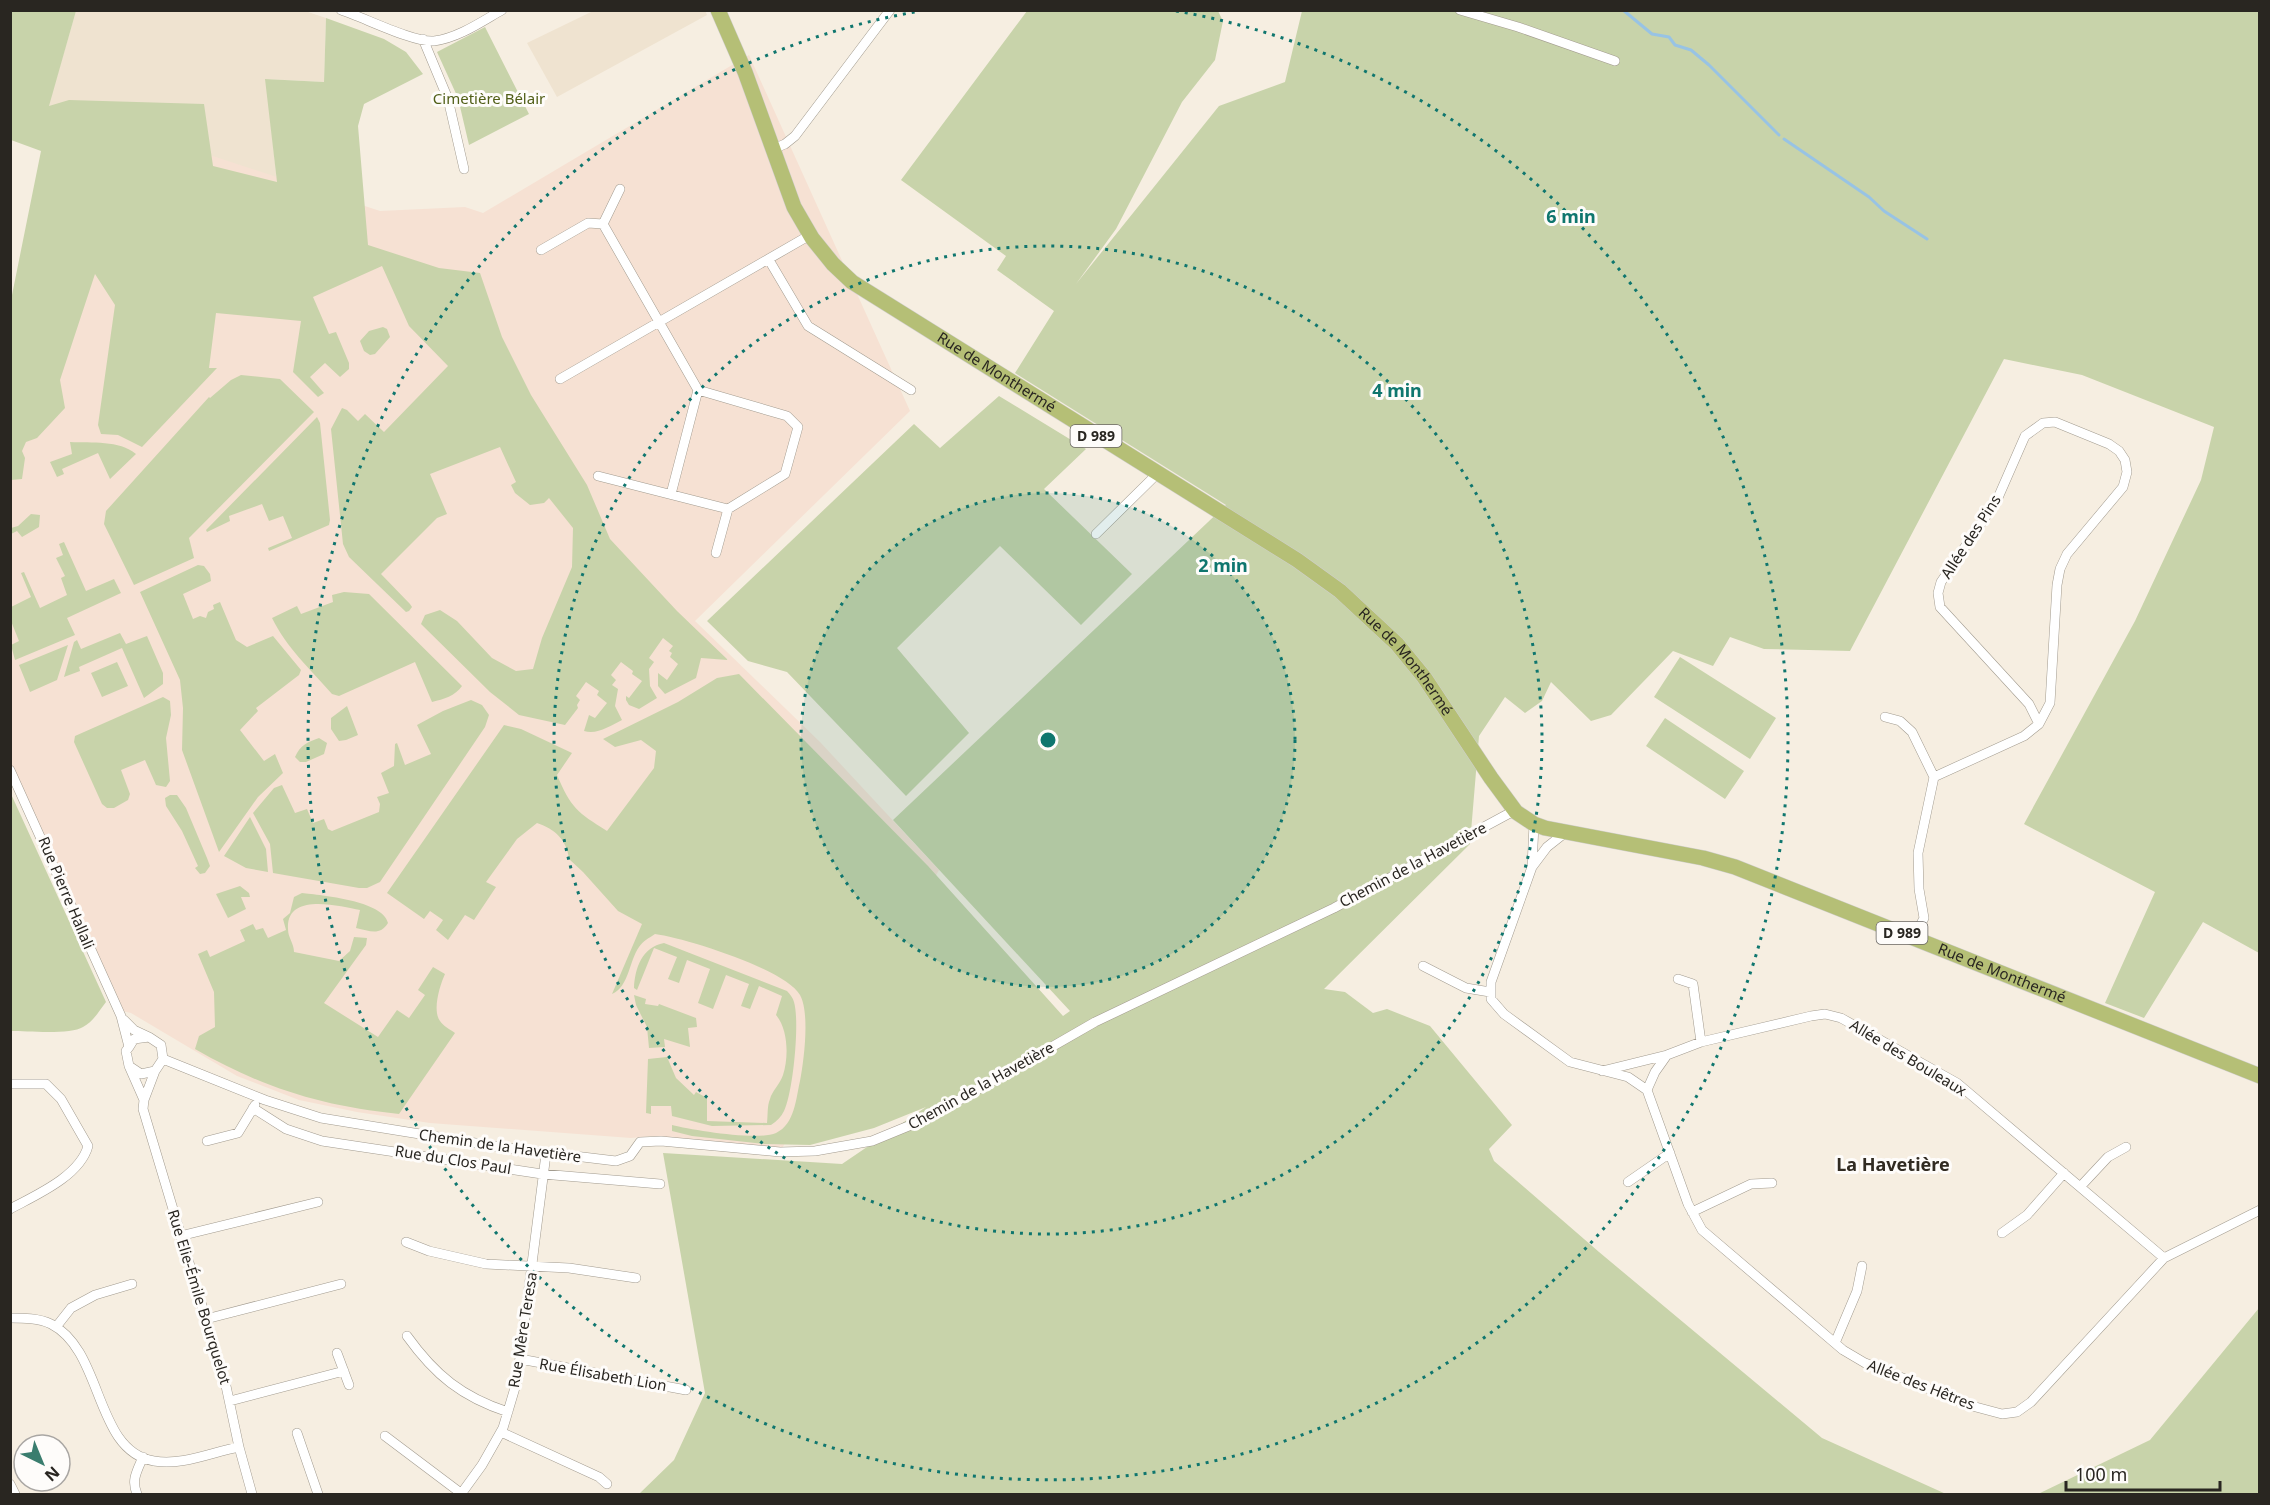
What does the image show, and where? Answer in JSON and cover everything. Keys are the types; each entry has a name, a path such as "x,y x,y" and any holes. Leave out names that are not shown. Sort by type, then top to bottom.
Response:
{"main road":[{"name":"Rue de Monthermé","path":"718,10 745,72 794,207 810,235 833,264 852,282 1297,560 1340,591 1397,644 1424,677 1516,812 1534,824 1576,835 1703,858 1735,867 2259,1076"}],"street":[{"path":"340,10 432,42 452,36 502,10"},
{"path":"773,149 785,144 795,136 890,10"},
{"path":"1460,10 1518,27 1615,61"},
{"path":"423,39 448,99 464,169"},
{"path":"603,224 620,189"},
{"path":"541,250 588,223 603,224"},
{"path":"603,224 698,390 787,416 798,427 785,474 728,509 716,553"},
{"path":"560,379 810,235"},
{"path":"770,260 808,326 911,390"},
{"path":"671,494 698,390"},
{"name":"Allée des Pins","path":"2055,422 2109,444 2119,451 2125,460 2127,472 2123,487 2077,539 2060,569 2056,585 2050,703 2039,724 2029,704 1940,607 1938,593 1941,582 1997,500 2025,436 2043,423 2055,422"},
{"path":"1096,534 1157,474"},
{"path":"598,476 728,509"},
{"path":"1885,717 1900,721 1912,732 1934,777 1918,853 1919,889 1924,918 1914,938"},
{"path":"1934,777 2024,736 2039,724"},
{"name":"Rue Pierre Hallali","path":"10,770 121,1016 129,1047"},
{"name":"Chemin de la Havetière","path":"163,1059 259,1097 321,1118 546,1154 616,1161 630,1156 640,1142 661,1141 780,1152 816,1150 872,1141 928,1118 1095,1022 1334,908 1508,814 1516,812"},
{"path":"1423,966 1466,988 1490,992 1491,982 1532,867 1534,824"},
{"path":"1532,867 1547,847 1567,831"},
{"path":"1678,979 1693,984 1701,1042"},
{"name":"Allée des Bouleaux","path":"1490,992 1491,999 1504,1014 1570,1062 1628,1077 1647,1090"},
{"name":"Allée des Bouleaux","path":"1602,1071 1667,1055 1701,1042 1810,1016 1825,1014 1841,1018 1957,1083 2164,1258"},
{"name":"Rue Pierre Hallali","path":"121,1016 134,1030 149,1037"},
{"path":"144,1100 155,1071 163,1059 160,1045 149,1037 134,1040 126,1051 129,1066 141,1074 155,1071"},
{"path":"1647,1090 1655,1072 1667,1055"},
{"name":"Rue Elie-Émile Bourquelot","path":"129,1066 144,1100 143,1109 230,1401 239,1447 252,1494"},
{"path":"10,1084 46,1084 61,1099 88,1146 85,1157 75,1168 48,1188 10,1209"},
{"name":"Allée des Hêtres","path":"1647,1090 1692,1212 1702,1230 1835,1343 1865,1363 1972,1406 2002,1414 2017,1412 2031,1402 2164,1258 2259,1210"},
{"path":"207,1142 238,1133 259,1097"},
{"name":"Rue du Clos Paul","path":"253,1108 286,1130 322,1141 543,1174 660,1184"},
{"path":"2080,1186 2108,1157 2126,1147"},
{"path":"1628,1182 1670,1153"},
{"name":"Rue Mère Teresa","path":"462,1494 501,1432 517,1381 546,1154"},
{"path":"2002,1233 2027,1215 2064,1173"},
{"path":"1692,1212 1751,1184 1772,1183"},
{"path":"180,1236 318,1202"},
{"path":"406,1242 429,1251 486,1264 569,1268 636,1278"},
{"path":"1835,1343 1857,1291 1862,1266"},
{"path":"56,1327 71,1308 95,1295 132,1284"},
{"path":"206,1319 341,1284"},
{"path":"10,1318 28,1318 50,1323 68,1335 82,1353 114,1431 124,1444 143,1457 151,1461 171,1463 239,1447"},
{"path":"407,1336 440,1376 486,1405 508,1412"},
{"path":"337,1353 349,1385"},
{"name":"Rue Élisabeth Lion","path":"520,1359 686,1390"},
{"path":"230,1401 344,1371"},
{"path":"501,1432 599,1478 607,1484"},
{"path":"297,1433 318,1494"},
{"path":"385,1436 462,1494"},
{"path":"137,1494 133,1485 134,1477 143,1457"},
{"path":"10,1484 15,1494"}],"shaded area":[{"path":"302,10 326,18 324,82 266,79 277,182 48,107 76,11"},
{"path":"705,10 707,15 557,97 527,43 593,11"},
{"path":"749,55 910,411 695,621 820,742 939,870 780,1152 651,1136 631,1138 430,1123 299,1100 237,1076 131,1013 118,1010 11,774 11,318 55,104 380,211 465,207 483,213"}],"green space":[{"path":"11,10 76,11 49,106 69,100 204,104 213,166 277,182 265,79 324,82 326,18 384,39 406,52 423,74 364,104 358,126 368,245 439,268 480,273 502,337 531,395 587,485 610,539 677,611 728,660 701,658 696,678 665,694 658,686 658,673 667,680 678,664 670,657 672,653 669,651 673,646 663,638 649,658 654,662 649,669 650,686 657,698 639,709 629,705 626,696 629,698 642,681 621,662 611,675 616,680 612,685 618,689 615,706 622,720 594,732 584,731 589,715 595,718 607,703 597,695 599,691 586,682 576,696 580,700 578,708 565,725 519,715 490,692 421,624 425,615 440,610 457,621 492,658 516,671 533,669 542,638 572,567 573,528 549,498 544,503 530,505 515,493 511,485 516,482 500,447 430,474 447,514 437,518 381,574 410,604 412,607 409,611 406,612 349,557 343,544 331,429 342,408 358,421 365,414 384,432 448,366 409,326 382,266 313,297 329,334 336,332 349,363 349,369 340,377 325,363 310,377 324,393 318,397 293,372 301,321 216,313 209,368 217,368 142,447 118,435 101,434 98,425 115,305 95,274 60,380 65,408 37,438 26,442 22,451 25,458 22,479 11,480 11,300 41,151 11,140"},
{"path":"1027,11 1218,11 1223,21 1215,60 1182,102 1116,229 1076,284 1219,106 1285,82 1302,11 2259,11 2259,953 2203,922 2144,1018 2105,1003 2155,892 2024,824 2135,621 2201,480 2214,427 2082,375 2004,359 1850,651 1764,649 1730,637 1713,666 1673,651 1611,715 1591,721 1551,682 1542,701 1525,713 1505,697 1479,736 1470,844 1324,989 1345,992 1373,1013 1387,1009 1430,1026 1512,1125 1489,1149 1494,1161 1822,1438 1946,1494 639,1494 674,1460 705,1393 663,1153 842,1164 926,1107 874,1128 810,1145 764,1144 692,1136 672,1131 672,1125 709,1132 755,1136 776,1133 782,1129 794,1110 803,1061 805,1013 800,995 791,985 755,965 710,948 655,934 639,947 622,986 612,994 642,924 618,911 569,859 566,846 559,836 543,825 537,823 517,839 486,882 496,887 474,920 465,915 448,940 436,930 443,920 430,911 424,919 387,893 504,725 521,729 572,753 557,775 576,808 607,831 654,768 656,751 641,740 615,747 603,739 678,702 717,678 739,674 928,866 1063,1016 1070,1011 893,820 1226,505 1015,373 1054,311 997,270 1006,256 901,180"},
{"name":"Cimetière Bélair","path":"485,27 529,114 469,145 458,98 437,52"},
{"path":"383,327 387,329 390,337 375,354 370,355 364,351 360,341 369,331"},
{"path":"241,375 280,379 314,412 189,538 194,558 134,585 104,524 106,511 209,397"},
{"path":"999,396 1086,449 1044,489 1132,574 1081,625 1000,546 897,648 969,733 906,796 787,672 748,661 707,621 914,424 940,448"},
{"path":"317,417 320,423 329,525 269,551 268,548 292,538 283,516 269,521 262,504 229,516 230,521 207,532 206,530"},
{"path":"70,442 113,444 136,454 110,479 98,453 62,469 64,474 57,477 50,462 72,454"},
{"path":"31,514 40,515 39,527 22,537 17,531 11,534 11,528 18,526"},
{"path":"64,542 86,591 114,579 121,593 67,618 75,635 15,660 11,645 19,641 11,621 11,607 31,597 21,573 24,572 40,608 67,595 61,578 65,576 56,558 63,555 59,544"},
{"path":"198,565 204,566 210,574 211,581 183,594 193,619 200,616 206,618 208,612 214,609 213,605 220,602 236,640 247,647 273,636 301,670 299,675 256,708 258,711 240,730 264,761 275,754 283,773 258,797 219,852 182,750 183,708 180,680 140,592"},
{"path":"344,592 369,594 462,686 449,697 432,702 415,662 339,696 332,694 292,648 272,618 297,606 301,614 333,602 332,595"},
{"path":"120,633 126,644 147,636 163,673 163,684 144,698 122,648 79,667 80,671 64,677 74,642 77,640 81,649"},
{"path":"68,645 57,680 30,692 19,665"},
{"path":"1680,657 1776,718 1750,759 1654,697"},
{"path":"117,662 128,686 102,697 91,673"},
{"path":"163,697 170,701 171,715 166,738 170,781 166,787 156,785 145,760 121,770 130,794 128,800 114,808 107,808 102,804 74,742 75,736"},
{"path":"471,700 482,705 489,715 485,727 380,882 367,888 359,888 273,873 270,844 253,813 274,788 282,785 295,813 307,809 313,823 324,819 328,829 332,831 379,812 380,804 377,797 389,793 381,773 394,766 395,744 397,743 405,765 431,754 417,725"},
{"path":"347,706 358,735 339,741 331,729 331,718"},
{"path":"1665,718 1744,771 1725,799 1646,746"},
{"path":"319,738 327,743 324,754 306,762 300,762 295,757 305,744"},
{"path":"11,794 106,1002 90,1022 77,1029 59,1032 11,1031"},
{"path":"177,795 186,808 210,866 205,873 200,874 195,868 198,866 182,831 166,806 165,798"},
{"path":"250,817 266,849 268,872 246,868 224,856"},
{"path":"240,886 249,893 250,897 241,897 246,909 228,918 216,894"},
{"path":"302,893 351,900 376,909 384,915 388,923 385,927 382,930 370,931 356,928 360,910 315,904 295,910 290,917 288,929 294,952 339,961 350,951 354,937 367,938 366,945 324,1003 378,1037 397,1010 409,1018 425,995 418,990 433,967 445,974 439,991 437,1011 441,1023 455,1033 399,1114 344,1106 293,1093 220,1063 195,1049 199,1036 215,1027 214,992 198,954 207,950 210,957 245,941 240,930 253,924 256,930 263,928 268,938 286,930 283,919 290,913 294,897"},
{"path":"664,943 787,991 792,998 796,1012 796,1025 795,1057 790,1089 784,1111 771,1125 712,1126 672,1116 671,1106 651,1106 651,1114 646,1113 648,1059 667,1057 676,1078 694,1095 696,1092 707,1098 707,1121 767,1123 769,1102 782,1078 786,1060 785,1035 776,1015 782,996 759,986 750,1009 741,1006 749,984 726,975 713,1009 698,1003 710,969 687,960 679,983 668,979 677,957 654,948 637,990 634,988 638,966 645,954 656,945"},
{"path":"634,995 646,999 645,1004 658,1006 659,1004 696,1018 697,1027 688,1028 690,1047 664,1039 665,1047 649,1048 647,1027 636,1005"},
{"path":"2259,1308 2259,1494 2038,1494 2150,1440"}],"waterway":[{"path":"1623,10 1652,34 1669,37 1675,45 1691,50 1779,135"},
{"path":"1784,139 1927,239"}],"district":[{"name":"La Havetière","path":"1893,1165"}]}
